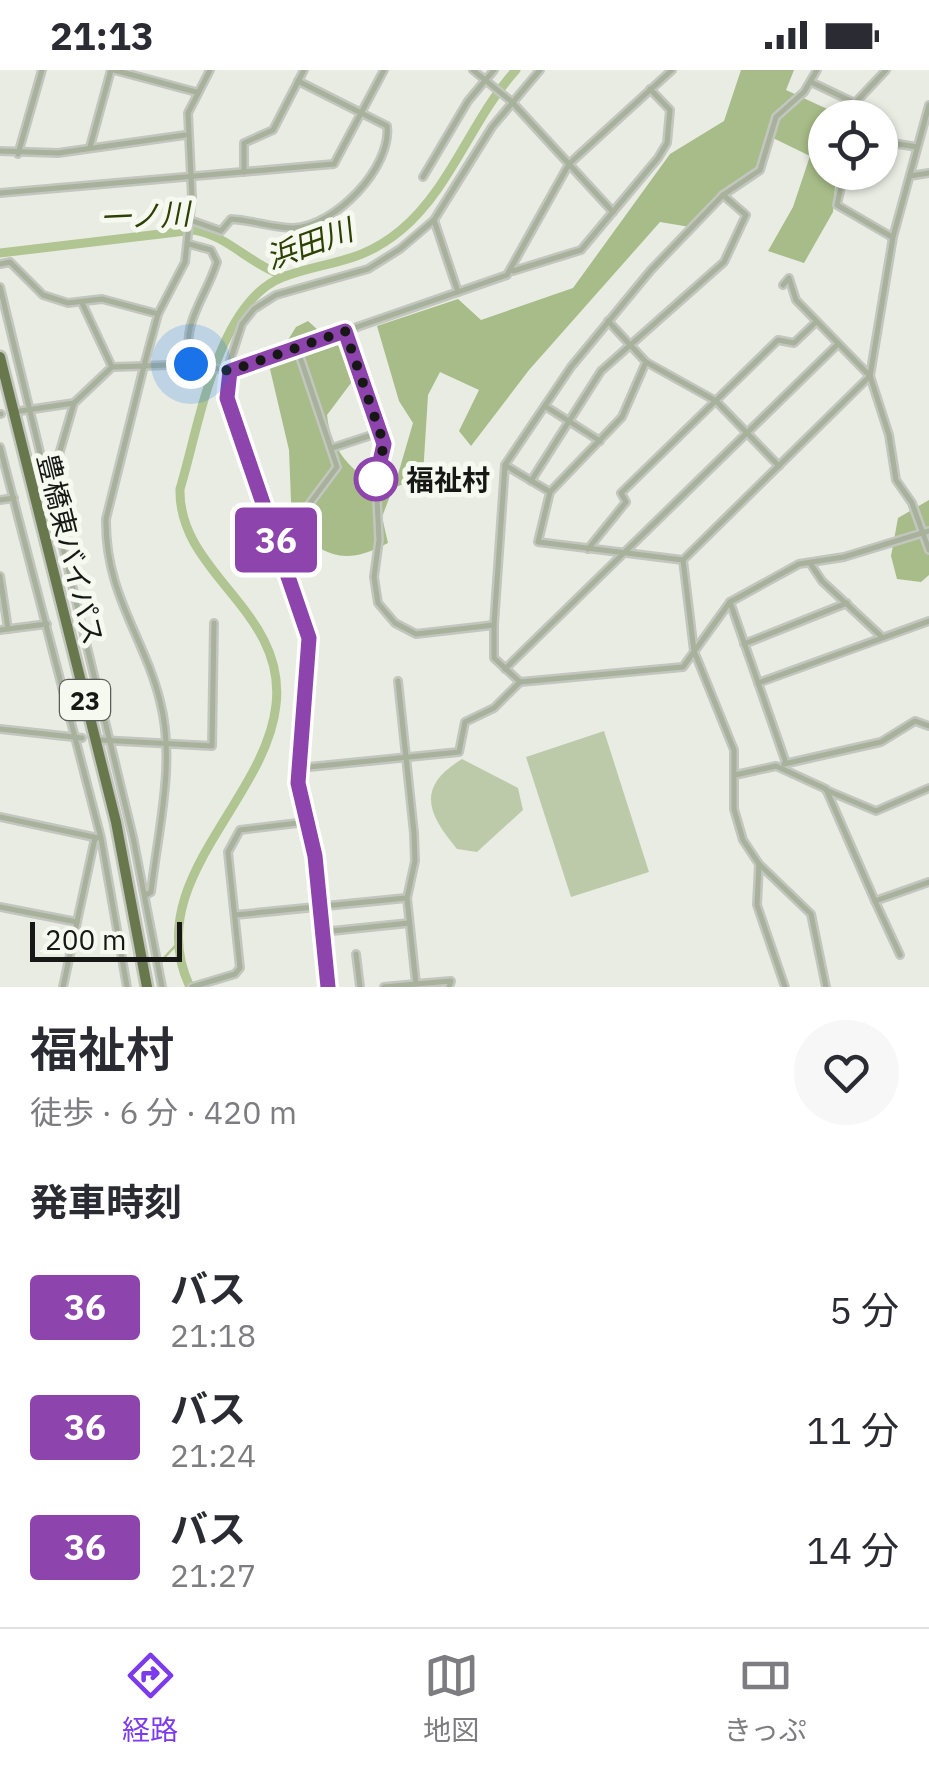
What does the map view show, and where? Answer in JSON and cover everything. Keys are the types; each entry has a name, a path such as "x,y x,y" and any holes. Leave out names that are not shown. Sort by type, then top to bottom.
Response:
{"highway":[{"name":"豊橋東バイパス","path":"0,358 21,412 116,822 147,987"},
{"name":"23","path":"0,372 21,412"}],"street":[{"path":"18,154 42,70"},
{"path":"90,147 112,70 196,92"},
{"path":"146,896 150,892 168,746 160,700 120,607 106,542 106,519 158,314 185,262 191,176 186,135 196,92 210,70"},
{"path":"244,172 242,146 273,130 304,70"},
{"path":"0,193 334,164 384,70"},
{"path":"473,70 511,101 612,212"},
{"path":"423,177 494,70"},
{"path":"328,987 299,768 309,638 227,398 228,371 242,324 268,298 368,269 434,220 511,101 540,70"},
{"path":"512,271 569,164 672,70"},
{"path":"806,70 852,100"},
{"path":"859,100 886,70"},
{"path":"520,682 494,658 505,465 608,321 723,196 756,175 776,118 814,75"},
{"path":"190,220 221,231 231,220 294,228 322,220 366,181 384,151 387,126 298,81"},
{"path":"48,492 74,404 112,367 191,364 228,371 581,250 667,143 670,110 650,89"},
{"path":"683,560 870,376 893,237 929,104"},
{"path":"0,151 18,154 186,135"},
{"path":"898,143 917,147"},
{"path":"910,176 929,174"},
{"path":"840,190 836,205 893,237"},
{"path":"531,481 601,371 724,262 746,215 723,196"},
{"path":"434,220 458,292"},
{"path":"188,242 211,250 217,262 188,324 185,338 191,364"},
{"path":"0,264 10,262 43,294 82,303 102,299 158,314"},
{"path":"783,285 790,278 796,300 870,376 890,435 896,480 926,532 929,550"},
{"path":"0,288 21,412 48,492 146,896 162,987"},
{"path":"82,303 112,367"},
{"path":"608,321 646,362 716,401 780,467"},
{"path":"588,549 626,502 621,493 778,340 794,343 816,322"},
{"path":"345,331 381,432 384,454 376,490 380,540 374,577 378,603 395,622 416,634 494,625"},
{"path":"505,669 838,344"},
{"path":"278,546 337,467 297,348"},
{"path":"646,362 622,418 550,492 538,542 683,560"},
{"path":"21,412 74,404"},
{"path":"545,406 600,441"},
{"path":"331,448 381,432"},
{"path":"0,447 48,624 98,838 127,987"},
{"path":"505,465 550,492"},
{"path":"0,500 14,498"},
{"path":"299,768 459,752 464,722 494,708 520,682 683,667 730,602 799,564 926,532"},
{"path":"683,560 694,651 730,740 734,809 743,840 758,864 810,914 826,987"},
{"path":"810,563 882,637"},
{"path":"0,576 8,629"},
{"path":"730,602 786,764"},
{"path":"744,644 848,603"},
{"path":"758,683 929,621"},
{"path":"100,740 207,748 214,742 210,671 214,623"},
{"path":"0,630 48,624"},
{"path":"398,681 414,862 407,898 416,984"},
{"path":"735,775 881,742 916,722 929,726"},
{"path":"0,729 82,738"},
{"path":"776,766 876,811 929,788"},
{"path":"826,789 900,955"},
{"path":"0,817 98,838"},
{"path":"192,987 238,972 228,852 240,830 306,822"},
{"path":"63,987 98,838"},
{"path":"758,864 757,905 785,987"},
{"path":"876,901 929,882"},
{"path":"235,916 407,898"},
{"path":"0,907 77,922"},
{"path":"322,932 409,924"},
{"path":"356,954 360,987"},
{"path":"384,987 451,982 449,987"}],"green space":[{"path":"741,70 794,70 786,90 808,100 808,155 771,137 757,173 729,185 690,227 660,222 529,370 471,446 459,431 479,390 440,372 428,395 423,475 394,488 413,423 399,401 377,326 458,299 481,320 573,288 670,154 724,121"},
{"path":"808,162 808,190 835,190 833,212 804,263 768,251 793,207"},
{"path":"308,321 329,340 361,358 363,367 327,415 340,453 357,472 390,496 382,517 388,543 359,554 336,555 326,551 292,526 289,450 270,369 296,327"},
{"path":"929,500 929,575 921,582 897,579 891,556 898,518"},
{"path":"604,731 649,872 571,897 526,757"},
{"path":"462,759 518,788 523,810 477,852 457,849 439,824 431,801 438,780"}],"waterway":[{"name":"浜田川","path":"190,987 179,949 181,913 193,877 267,740 276,705 275,672 265,643 250,617 212,570 184,519 180,489 214,369 226,339 260,291 283,277 371,250 419,213 516,70"},
{"name":"一ノ川","path":"0,253 194,230 217,238 285,276"},
{"path":"164,986 161,961 177,944"}],"bus line":[{"name":"36","path":"328,987 315,856 298,783 310,644 227,398 230,371 345,331 384,444 376,479"}],"place":[{"name":"福祉村","path":"376,479"}],"route":[{"path":"191,364 226,372 345,331 384,444 376,479"}]}
